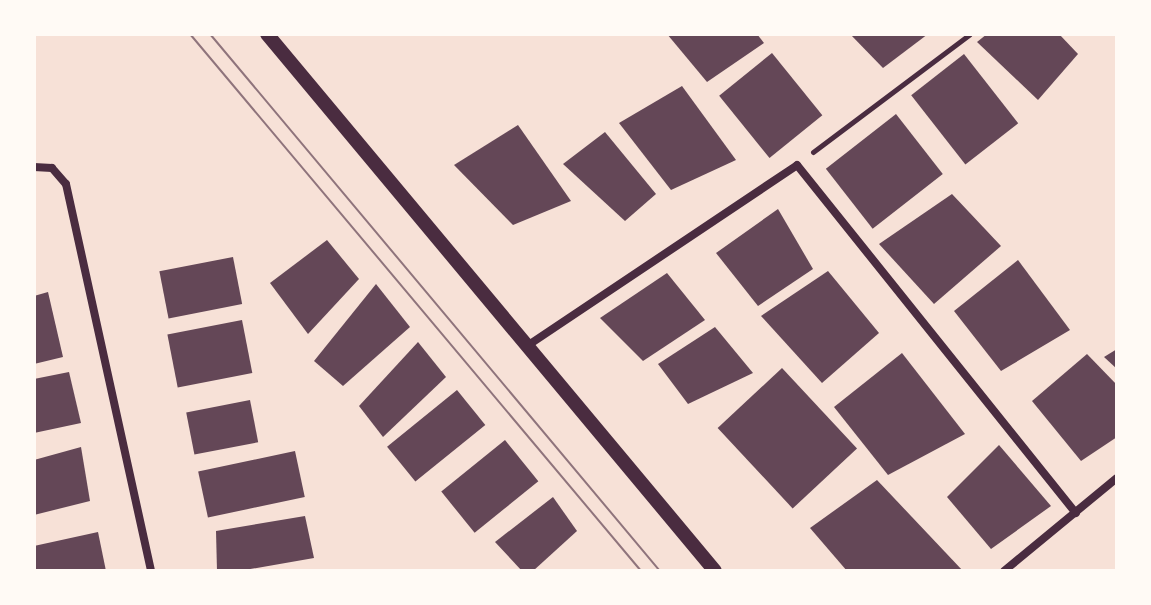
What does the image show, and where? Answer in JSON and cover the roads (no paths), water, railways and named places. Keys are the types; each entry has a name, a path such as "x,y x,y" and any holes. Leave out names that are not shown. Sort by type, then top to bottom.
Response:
{"street":[{"path":"267,34 715,571"},
{"path":"527,346 797,165 1076,513"},
{"path":"34,167 52,168 66,184 151,571"},
{"path":"1004,571 1117,478"}],"tram line":[{"path":"190,34 641,571"},
{"path":"210,34 660,571"}]}
